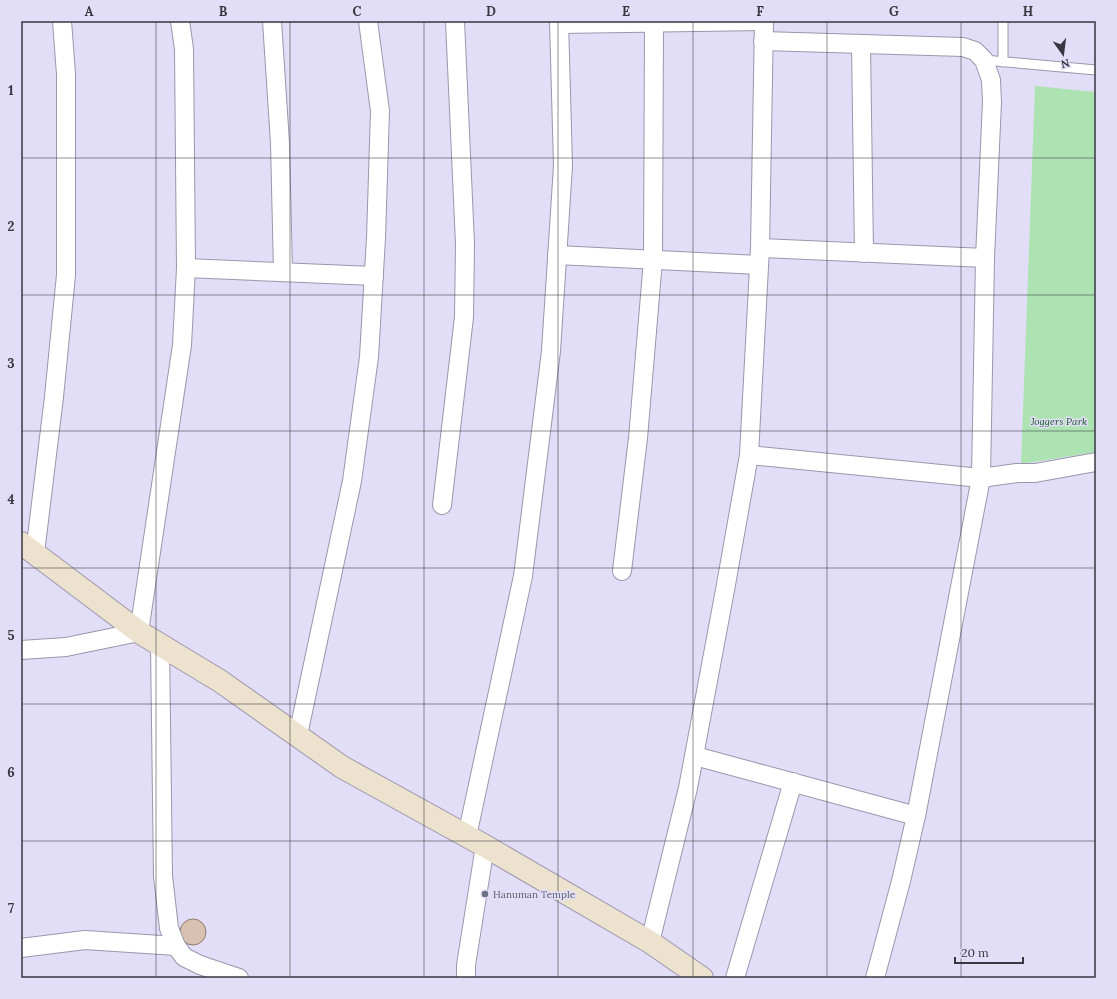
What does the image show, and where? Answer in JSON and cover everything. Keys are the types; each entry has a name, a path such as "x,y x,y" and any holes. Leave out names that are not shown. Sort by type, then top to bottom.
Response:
{"main road":[{"path":"28,548 139,632 220,681 342,767 476,841 650,942 702,978"}],"street":[{"path":"28,548 54,397 66,275 66,74 62,21"},
{"path":"21,650 66,647 139,632 182,345 186,268 184,49 180,21"},
{"path":"272,21 280,143 283,272"},
{"path":"298,735 352,481 369,356 376,238 380,111 368,21"},
{"path":"442,505 464,317 465,244 455,21"},
{"path":"466,978 476,841 523,576 551,351 563,166 559,22 764,21 759,256 749,455 695,756 650,942"},
{"path":"622,571 638,438 653,260 655,22"},
{"path":"763,41 963,47 975,51 984,60 991,80 992,102 985,258 981,478 916,816 901,881 875,978"},
{"path":"861,44 864,253"},
{"path":"557,255 653,260 864,253 985,258"},
{"path":"186,268 374,276"},
{"path":"749,455 981,478 1017,473 1035,473 1096,462"},
{"path":"160,644 163,876 169,928 176,946 184,957 200,965 239,978"},
{"path":"695,756 916,816"},
{"path":"735,978 793,782"},
{"path":"21,948 85,940 176,946"}],"lane":[{"path":"1002,21 1003,62"},
{"path":"984,60 1096,70"}],"green space":[{"name":"Joggers Park","path":"1035,86 1096,92 1096,452 1021,464"}],"building":[{"path":"193,919 202,923 206,932 202,941 193,945 184,941 180,932 184,923"}],"place":[{"name":"Hanuman Temple","path":"485,894"}]}
